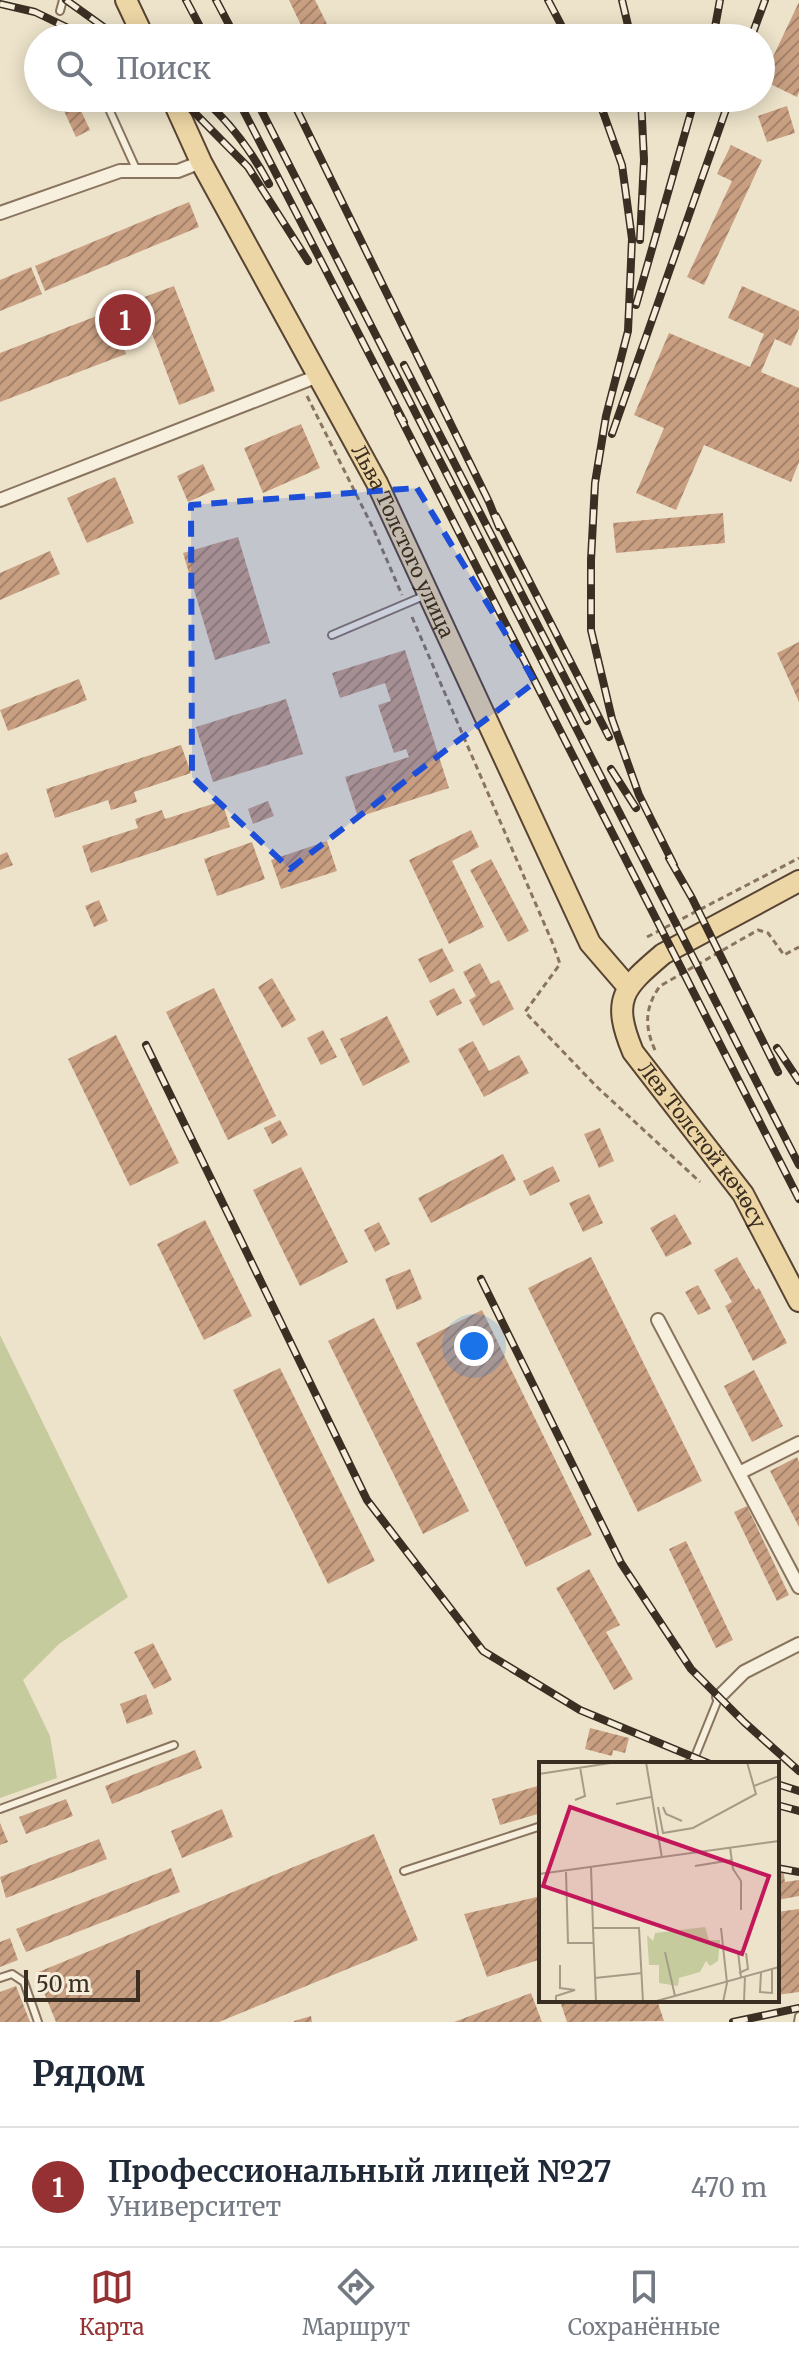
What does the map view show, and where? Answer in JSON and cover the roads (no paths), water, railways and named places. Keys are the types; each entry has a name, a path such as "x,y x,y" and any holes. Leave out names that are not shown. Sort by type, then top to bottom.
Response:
{"main road":[{"path":"126,0 137,24"},
{"name":"Льва Толстого улица","path":"178,112 309,379 377,483 590,943 628,987"},
{"path":"628,987 643,969 663,954 799,881"},
{"name":"Лев Толстой көчөсү","path":"628,987 622,1008 622,1026 633,1052 743,1194 799,1301"}],"street":[{"path":"0,213 120,171 178,171 201,162"},
{"path":"0,500 309,379"},
{"path":"658,1320 799,1587"},
{"path":"739,1473 799,1443"},
{"path":"719,1697 744,1672 799,1644"}],"lane":[{"path":"60,11 63,0"},
{"path":"110,112 137,171"},
{"path":"332,635 429,593"},
{"path":"690,1762 694,1759 719,1697"},
{"path":"0,1809 174,1745"},
{"path":"404,1871 539,1827"},
{"path":"0,1978 12,1974 24,1982 38,2022"}],"railway":[{"path":"66,0 99,24"},
{"path":"186,0 199,24"},
{"path":"216,0 229,24"},
{"path":"548,0 561,24"},
{"path":"622,0 628,24"},
{"path":"716,24 720,0"},
{"path":"756,24 765,0"},
{"path":"0,4 35,12 60,24"},
{"path":"194,112 248,167 308,261"},
{"path":"216,112 239,138 269,184"},
{"path":"244,112 404,422"},
{"path":"262,112 799,1165"},
{"path":"298,112 499,527"},
{"path":"603,112 622,165 632,239 628,331 606,416 595,483 591,630 612,719 639,795 674,865"},
{"path":"640,240 644,160 642,112"},
{"path":"636,305 691,112"},
{"path":"612,434 725,112"},
{"path":"404,365 587,721"},
{"path":"398,413 799,1199"},
{"path":"496,516 609,737"},
{"path":"611,769 636,808"},
{"path":"669,858 778,1072"},
{"path":"146,1045 367,1500 483,1651 580,1710 705,1762"},
{"path":"777,1048 799,1081"},
{"path":"481,1279 621,1563 691,1669 799,1771"},
{"path":"779,1785 799,1791"},
{"path":"779,1806 799,1811"},
{"path":"779,1868 799,1872"},
{"path":"733,2022 799,2008"}],"place":[{"name":"Профессиональный лицей №27","path":"125,320"}]}
